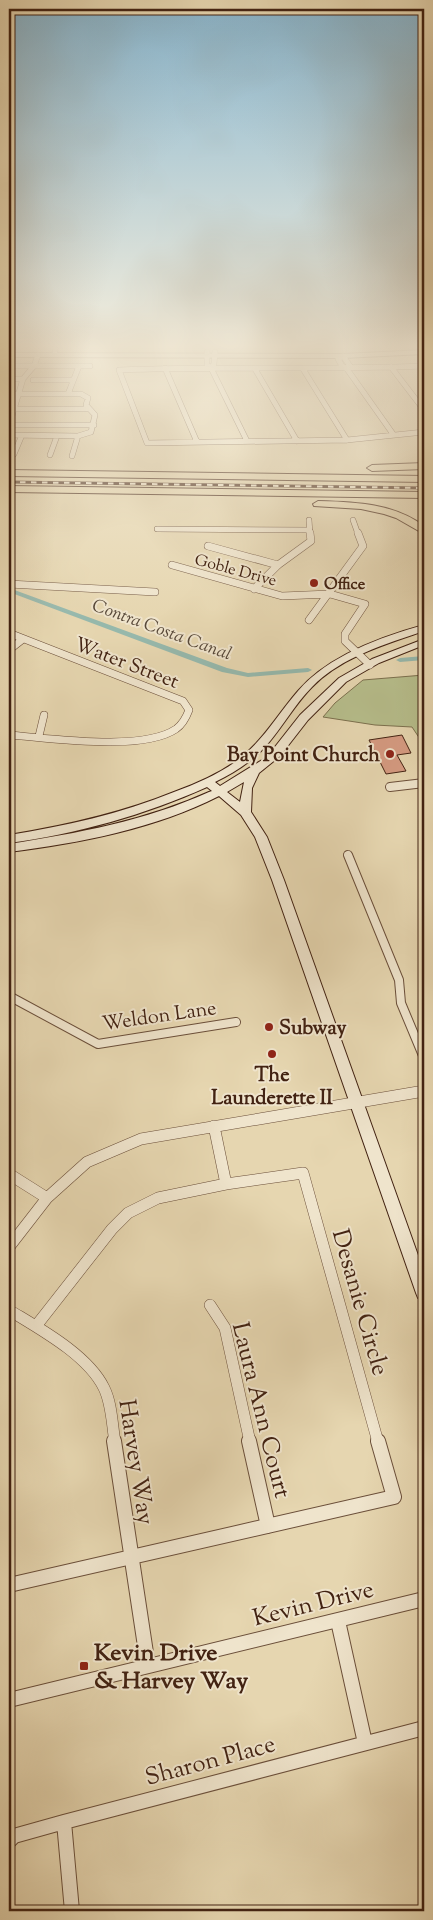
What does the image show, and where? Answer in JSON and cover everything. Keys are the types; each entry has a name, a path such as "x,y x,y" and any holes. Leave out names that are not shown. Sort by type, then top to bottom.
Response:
{"highway":[{"path":"202,475 227,472 424,466"},
{"path":"9,473 424,479"},
{"path":"9,489 424,495"},
{"path":"129,491 171,496 373,507 398,514 415,523 424,531"}],"main road":[{"path":"9,839 52,832 114,818 208,782 242,762 264,741 310,683 357,653 424,628"},
{"path":"9,848 88,835 135,824 176,811 219,792 270,760 308,713 350,674 424,642"},
{"path":"245,812 247,788 255,770"},
{"path":"208,782 245,812 261,837 358,1103 424,1293"}],"street":[{"path":"14,454 21,439"},
{"path":"50,455 56,439"},
{"path":"72,456 77,439"},
{"path":"145,439 147,443 358,439"},
{"path":"254,588 278,565 310,541 309,520"},
{"path":"309,620 330,594 363,546 353,520"},
{"path":"157,529 310,530"},
{"path":"208,546 278,565"},
{"name":"Goble Drive","path":"172,566 282,596 330,594 365,604 345,634 345,641 370,665"},
{"path":"10,584 156,592"},
{"name":"Water Street","path":"9,633 183,701 190,710 185,721 171,732 149,739 125,741 9,735"},
{"path":"9,650 23,639"},
{"path":"39,736 44,715"},
{"path":"390,787 424,783"},
{"path":"348,855 399,980 401,1003 424,1058"},
{"name":"Weldon Lane","path":"9,996 98,1044 236,1022"},
{"path":"9,1247 47,1198 87,1162 141,1139 424,1091"},
{"path":"214,1126 226,1184"},
{"name":"Desanie Circle","path":"9,1585 394,1497 303,1173 226,1184 158,1198 128,1213 112,1229 36,1326"},
{"path":"9,1174 47,1198"},
{"name":"Laura Ann Court","path":"210,1305 225,1328 268,1526"},
{"name":"Harvey Way","path":"9,1310 36,1326 84,1364 104,1388 111,1417 130,1557 148,1666"},
{"name":"Kevin Drive","path":"9,1700 424,1599"},
{"path":"338,1621 365,1743"},
{"name":"Sharon Place","path":"9,1841 14,1836 64,1822 424,1728"},
{"path":"64,1822 72,1911"}],"green space":[{"path":"424,675 424,745 412,727 375,725 323,717 335,703 363,680"}],"building":[{"name":"Bay Point Church","path":"402,735 411,753 397,755 406,771 386,774 369,740"}],"waterway":[{"name":"Contra Costa Canal","path":"9,590 225,670 248,675 308,670"},
{"name":"Contra Costa Canal","path":"400,660 424,658"}],"railway":[{"path":"9,482 424,488"}],"place":[{"name":"Office","path":"314,583"},
{"name":"Bay Point Church","path":"390,754"},
{"name":"Subway","path":"269,1027"},
{"name":"The Launderette II","path":"272,1054"},
{"name":"Kevin Drive & Harvey Way","path":"84,1666"}]}
